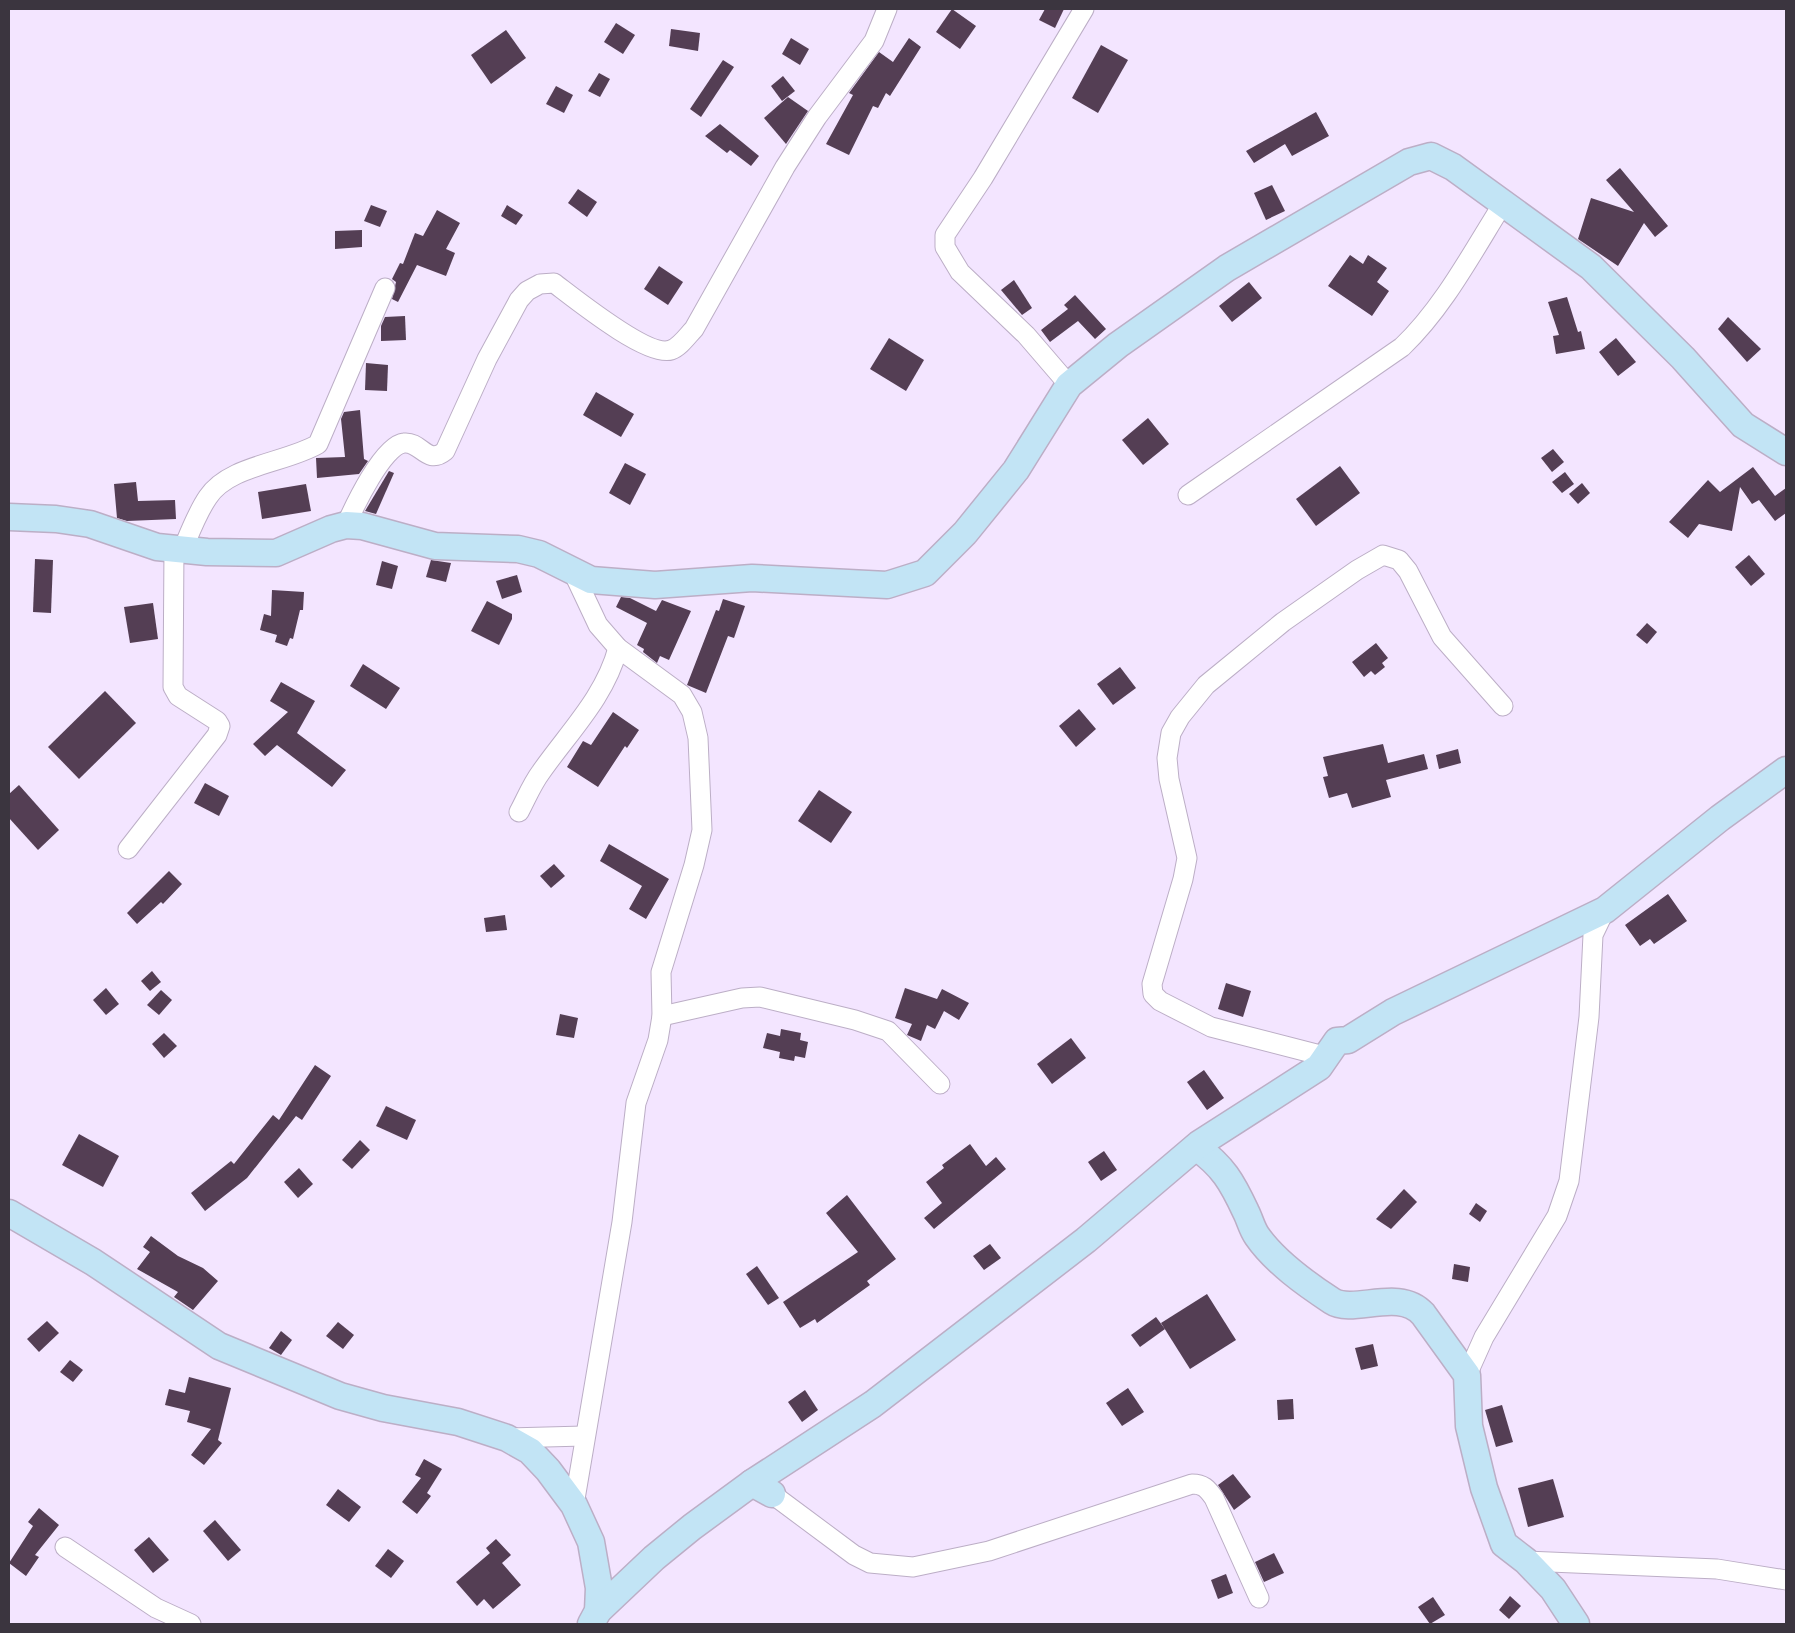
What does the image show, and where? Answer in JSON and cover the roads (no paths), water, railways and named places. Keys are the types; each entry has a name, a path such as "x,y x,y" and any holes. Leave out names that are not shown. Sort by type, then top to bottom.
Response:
{"street":[{"path":"346,525 356,503 379,465 393,448 402,443 410,443 433,457 439,456 445,451 487,359 519,300 527,291 540,284 554,283 622,332 645,345 656,349 670,350 679,344 694,329 796,150 817,117 874,41 887,9"},
{"path":"1069,385 1026,335 960,272 945,247 945,235 983,178 1084,9"},
{"path":"9,517 56,518 90,524 157,547 178,549 276,553 331,529 346,525 362,526 435,546 518,549 539,554 591,580 656,585 752,578 887,585 925,574 965,533 1016,470 1069,385 1118,345 1227,268 1409,162 1431,156 1442,160 1504,202 1591,266 1684,358 1743,425 1772,445 1786,452"},
{"path":"1188,495 1402,347 1420,331 1459,274 1504,202"},
{"path":"128,849 217,734 220,726 217,722 178,696 173,687 178,549 202,508 219,485 245,472 290,457 318,444 385,288"},
{"path":"1503,706 1442,637 1408,571 1399,560 1383,555 1357,570 1283,622 1206,686 1180,717 1170,733 1167,758 1169,779 1187,858 1174,910 1155,968 1152,984 1153,994 1160,1001 1211,1027 1326,1055 1337,1041 1348,1040 1393,1012 1605,910 1720,818 1786,770"},
{"path":"573,572 598,625 618,648 682,695 692,712 698,738 702,830 694,865 660,972 662,1016 658,1040 636,1104 622,1222 584,1436 574,1505"},
{"path":"519,812 539,774 599,694 613,669 618,648"},
{"path":"1576,1624 1558,1595 1526,1561 1504,1544 1484,1488 1470,1426 1467,1375 1484,1337 1557,1216 1569,1181 1589,1017 1594,934 1605,910"},
{"path":"662,1016 742,998 760,997 846,1017 888,1031 940,1084"},
{"path":"594,1618 654,1558 692,1527 762,1489 1086,1240 1196,1147 1319,1067 1337,1041"},
{"path":"1196,1147 1217,1162 1224,1171 1257,1236 1290,1270 1337,1304 1391,1302 1414,1306 1423,1314 1467,1375"},
{"path":"9,1213 93,1262 219,1346 340,1396 384,1408 458,1422 507,1438 530,1451 548,1470 574,1505 591,1542 599,1588 594,1618"},
{"path":"507,1438 584,1436"},
{"path":"762,1489 854,1555 870,1563 913,1567 989,1550 1192,1484 1200,1484 1214,1498 1259,1598"},
{"path":"65,1547 156,1608 190,1624"},
{"path":"1526,1561 1717,1569 1786,1580"}]}
